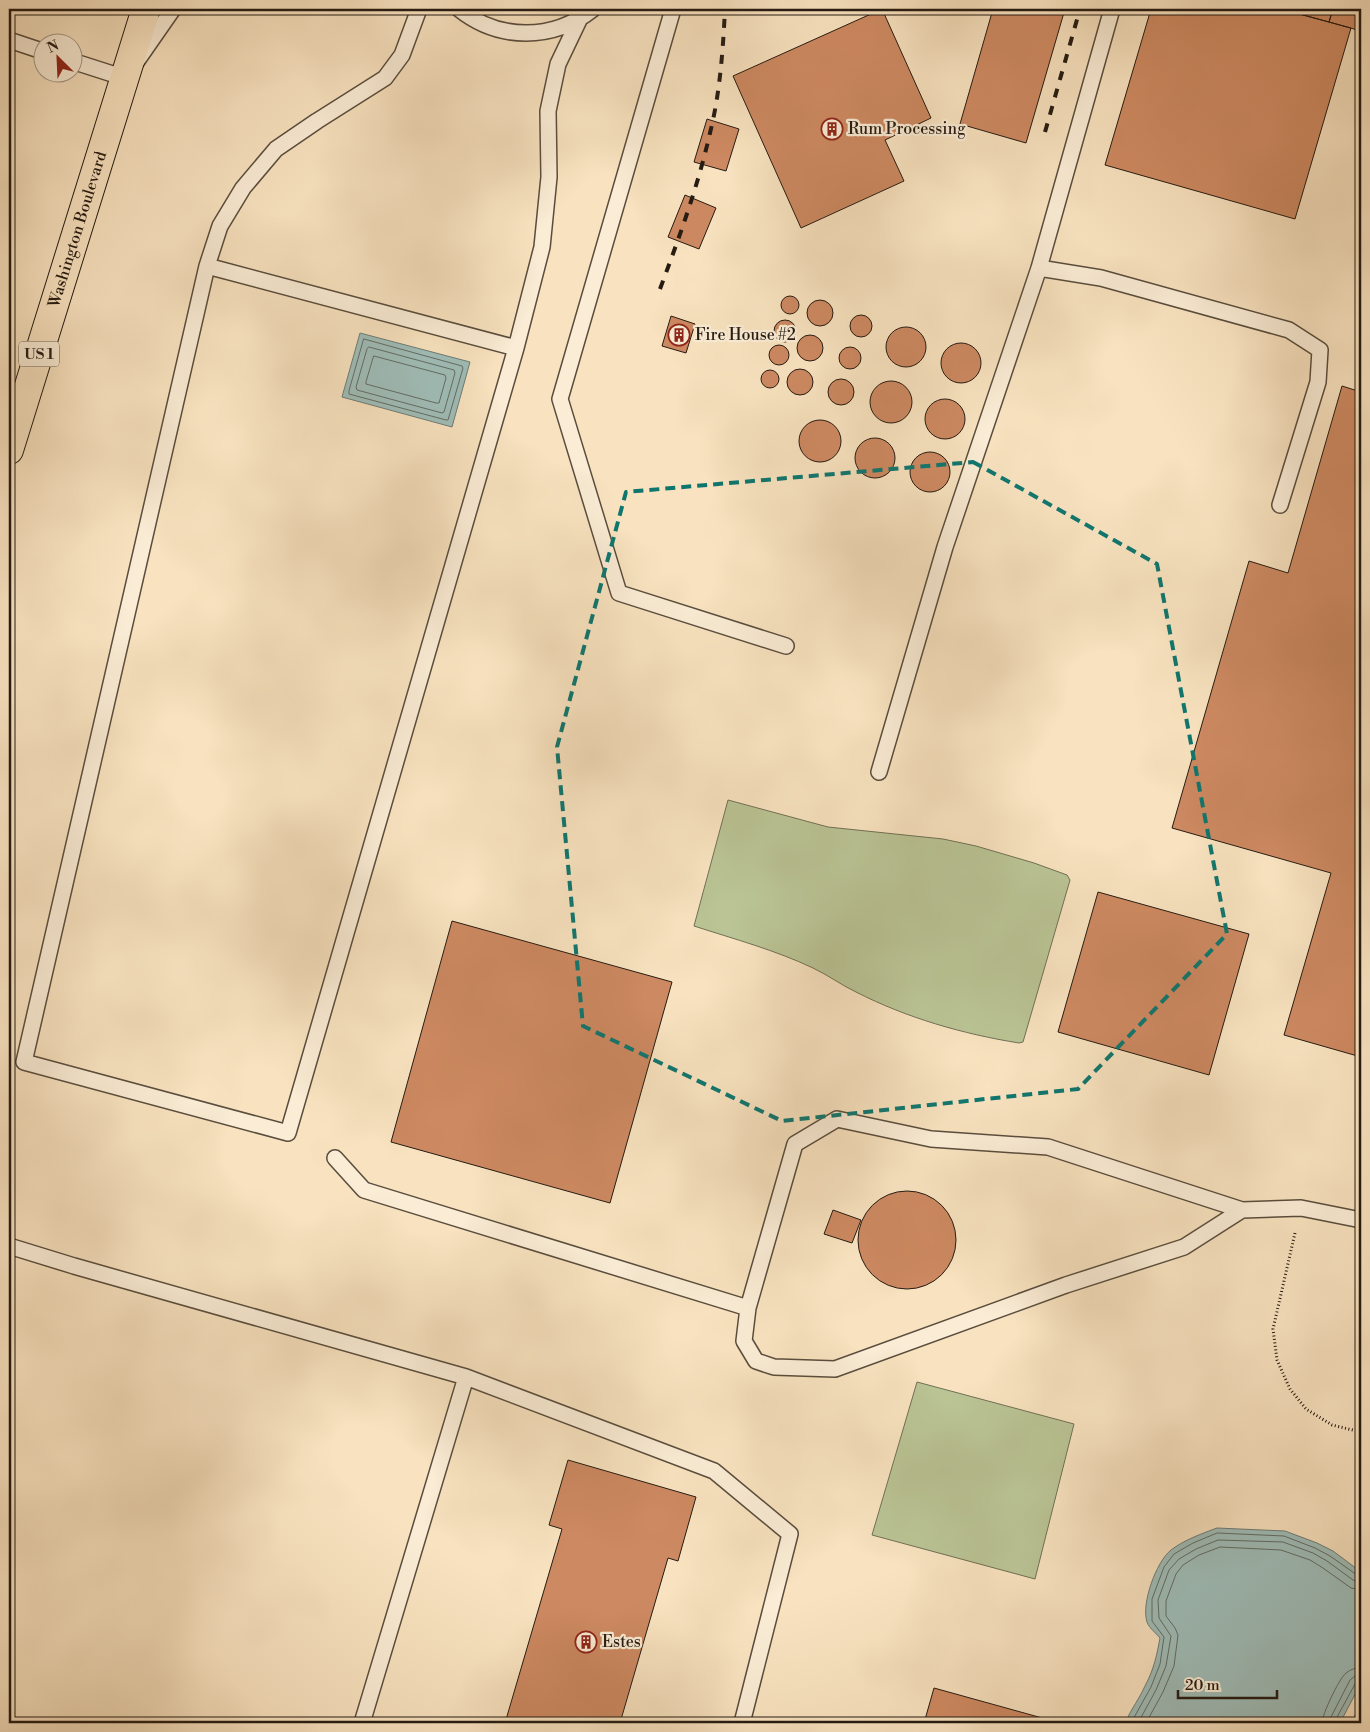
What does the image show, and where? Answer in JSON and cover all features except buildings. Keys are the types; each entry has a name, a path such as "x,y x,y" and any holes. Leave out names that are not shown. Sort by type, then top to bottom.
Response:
{"main road":[{"name":"Washington Boulevard","path":"9,450 146,9"}],"lane":[{"path":"82,64 125,78 173,9"},
{"path":"419,9 402,54 385,78 316,121 276,149 243,188 220,226 207,266 24,1062 288,1133 516,348 542,247 549,177 548,111 558,64 579,20"},
{"path":"459,9 473,20 508,32 544,32 579,20 593,9"},
{"path":"673,9 560,399 620,592 786,646"},
{"path":"879,772 945,547 1039,268 1112,9"},
{"path":"9,40 32,48"},
{"path":"207,266 516,348"},
{"path":"1039,268 1101,278 1289,330 1320,350 1318,382 1280,505"},
{"path":"1242,1210 1184,1246 1066,1285 836,1369 774,1368 756,1361 744,1341 748,1308 795,1144 837,1118 930,1139 1048,1148 1242,1210 1301,1208 1361,1220"},
{"path":"336,1158 364,1190 748,1308"},
{"path":"9,1246 16,1251 466,1377 714,1471 790,1534 742,1723"},
{"path":"362,1723 466,1377"}],"path":[{"path":"1301,1208 1273,1329 1277,1360 1290,1389 1306,1410 1332,1425 1361,1432"},
{"path":"1352,1723 1361,1707"}],"highlighted area":[{"path":"973,462 1157,564 1227,934 1078,1089 782,1121 583,1026 557,747 626,492"}],"green space":[{"path":"728,800 828,827 943,839 976,846 1067,875 1070,880 1023,1042 1019,1043 956,1030 895,1010 799,962 694,926"},
{"path":"917,1382 1074,1424 1035,1579 872,1535"}],"water":[{"path":"360,333 470,362 452,427 342,397"},
{"path":"1217,1528 1285,1531 1333,1551 1361,1572 1361,1683 1340,1723 1125,1723 1149,1678 1159,1644 1160,1638 1148,1624 1146,1614 1148,1594 1155,1573 1165,1556 1176,1546"}],"railway":[{"path":"660,289 694,192 710,133 719,87 725,9"},
{"path":"1045,132 1080,9"}],"place":[{"name":"Rum Processing","path":"832,129"},
{"name":"Fire House #2","path":"679,335"},
{"name":"Estes","path":"586,1642"}]}
